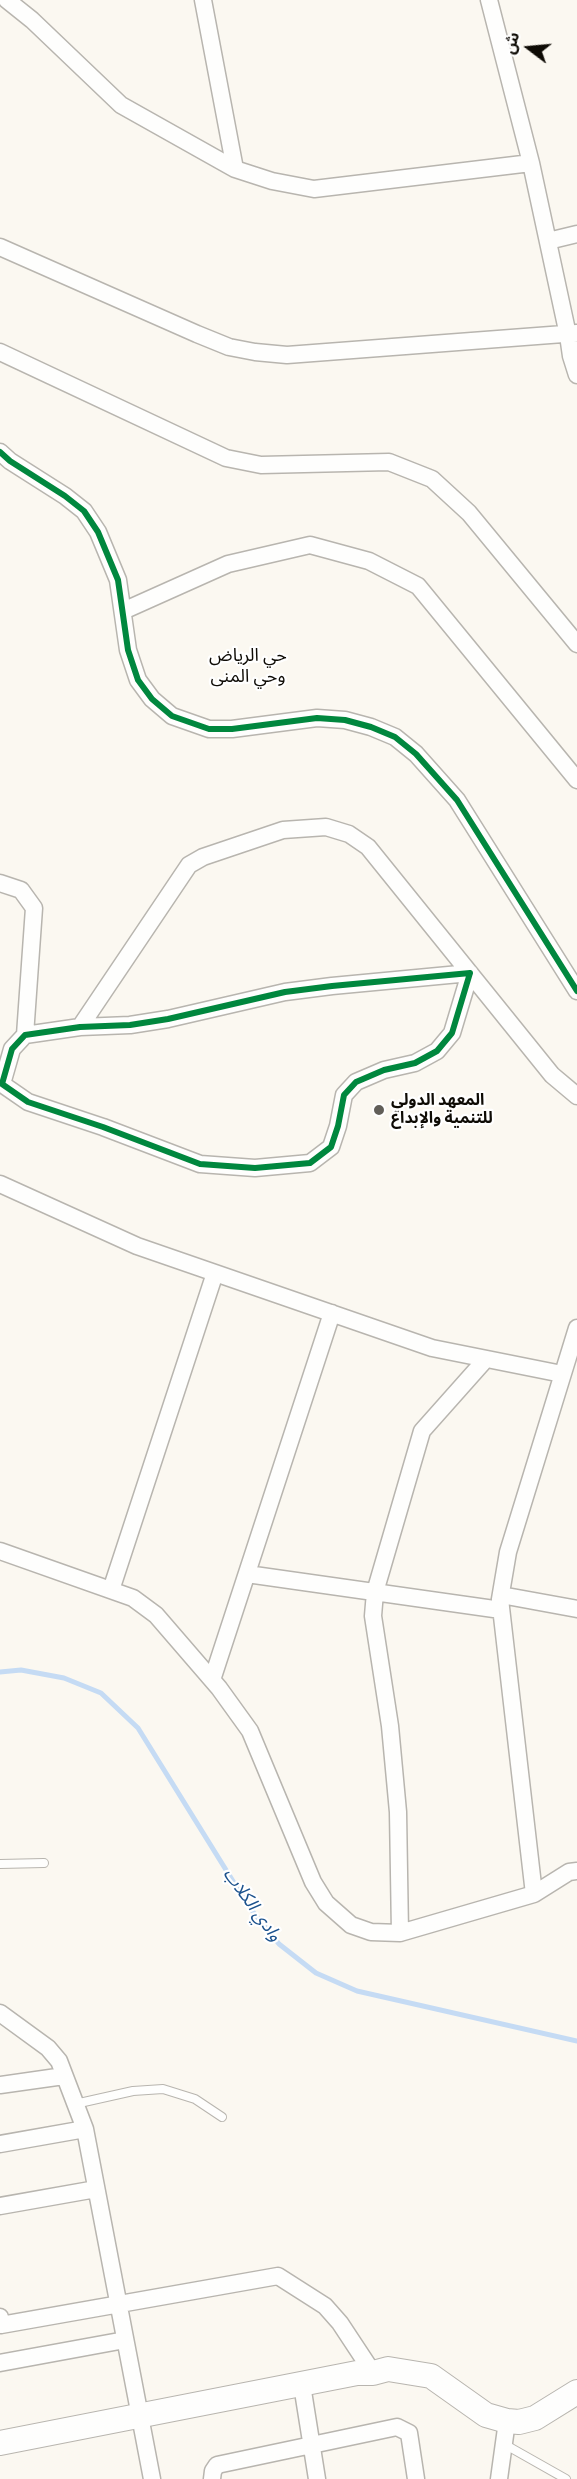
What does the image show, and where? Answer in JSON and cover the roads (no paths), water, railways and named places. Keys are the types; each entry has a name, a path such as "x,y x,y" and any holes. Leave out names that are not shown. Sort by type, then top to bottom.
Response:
{"main road":[{"path":"0,2443 357,2373 373,2373 388,2369 431,2376 486,2415 505,2433 535,2418 577,2392"}],"street":[{"path":"7,0 32,20 121,105 235,169 272,181 314,189 531,163"},
{"path":"203,0 235,169"},
{"path":"489,0 573,334 571,356 577,375"},
{"path":"548,241 577,234"},
{"path":"0,247 197,334 229,346 255,352 287,355 573,334"},
{"path":"0,352 226,458 261,465 389,462 432,479 469,513 577,644"},
{"path":"0,452 9,461 65,496 84,512 98,532 118,580 128,650 138,680 152,699 172,716 209,729 232,729 317,717 345,720 395,736 416,754 457,800 577,991"},
{"path":"123,611 228,564 310,545 369,561 418,586 577,780"},
{"path":"80,1027 189,865 203,857 283,830 326,827 349,834 368,847 552,1075 577,1096"},
{"path":"0,883 21,890 34,908 25,1035 12,1049 2,1084 28,1102 200,1164 255,1168 310,1163 331,1147 344,1095 356,1082 384,1070 415,1063 437,1051 452,1033 470,973"},
{"path":"25,1035 80,1027 130,1025 168,1019 285,992 470,973"},
{"path":"0,1184 137,1246 432,1348 562,1374"},
{"path":"111,1590 215,1273"},
{"path":"212,1680 332,1313"},
{"path":"534,1894 501,1603 508,1552 577,1328"},
{"path":"400,1933 398,1812 390,1726 373,1617 375,1592 422,1431 486,1359"},
{"path":"0,1551 133,1598 156,1616 212,1680 250,1731 313,1882 326,1903 351,1925 371,1932 400,1933 534,1894 569,1872 577,1871"},
{"path":"247,1574 375,1592 577,1609"},
{"path":"0,2013 48,2048 59,2061 85,2129 152,2479"},
{"path":"0,2085 64,2076"},
{"path":"0,2144 85,2129"},
{"path":"0,2206 96,2189"},
{"path":"0,2317 2,2325 278,2276 325,2306 340,2323 373,2373"},
{"path":"0,2362 125,2340"},
{"path":"302,2385 317,2479"},
{"path":"212,2479 217,2465 397,2427 409,2433 416,2479"},
{"path":"499,2479 505,2433"}],"lane":[{"path":"0,1864 44,1863"},
{"path":"75,2104 133,2091 163,2089 195,2099 222,2117"},
{"path":"505,2433 566,2479"}],"waterway":[{"name":"وادي الكلاب","path":"0,1672 21,1670 64,1678 101,1693 138,1728 249,1907 279,1944 316,1973 357,1991 577,2041"}],"place":[{"name":"المعهد الدولي للتنمية والإبداع","path":"379,1110"}],"district":[{"name":"حي الرياض وحي المنى","path":"248,666"}]}
